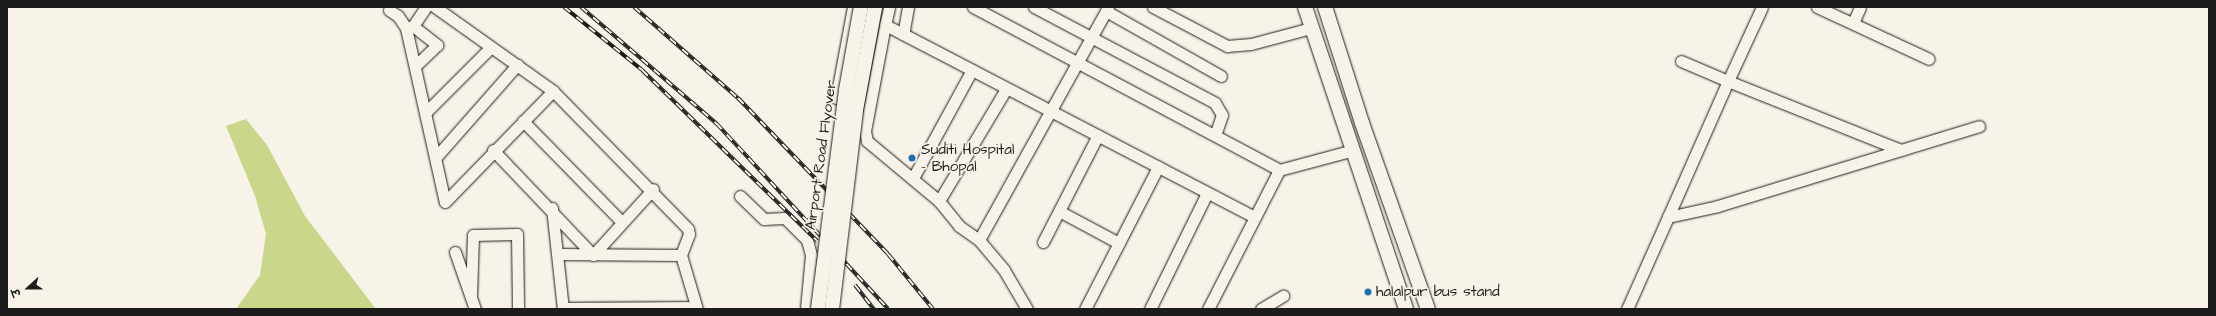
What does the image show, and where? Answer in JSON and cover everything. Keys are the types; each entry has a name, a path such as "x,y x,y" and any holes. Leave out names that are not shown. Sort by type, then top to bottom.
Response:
{"main road":[{"name":"Airport Road Flyover","path":"818,309 846,90 861,7"},
{"name":"Airport Road Flyover","path":"832,309 856,110 875,7"},
{"path":"1305,7 1350,151 1406,309"},
{"path":"1325,7 1362,122 1428,309"}],"street":[{"path":"426,7 410,27 425,113 436,157 444,202 493,150 553,91"},
{"path":"435,7 553,91 653,190 689,231 680,255 697,308 563,309 552,208"},
{"path":"836,98 853,7"},
{"path":"889,7 865,131 867,141 939,201 959,226 979,240 1004,270 1027,309"},
{"path":"903,34 908,7"},
{"path":"973,7 1279,170 1350,151"},
{"path":"1034,7 1215,103 1222,115 1215,135"},
{"path":"1153,7 1168,12 1227,46 1251,44 1311,28"},
{"path":"1627,309 1762,7"},
{"path":"1817,7 1929,59"},
{"path":"1853,23 1860,7"},
{"path":"979,240 1093,39 1107,9 1221,76"},
{"path":"389,10 410,27 437,45 416,65"},
{"path":"885,25 1051,113 1098,135 1254,217"},
{"path":"425,113 491,47"},
{"path":"1681,61 1901,150"},
{"path":"436,157 517,65"},
{"path":"913,178 972,70"},
{"path":"939,201 1006,89"},
{"path":"523,121 622,222"},
{"path":"1668,217 1718,206 1979,126"},
{"path":"1043,242 1098,135"},
{"path":"493,150 552,208 593,255"},
{"path":"1085,309 1158,167"},
{"path":"1208,309 1279,170"},
{"path":"593,255 653,190"},
{"path":"1150,309 1207,193"},
{"path":"740,196 764,219 785,218 807,240 811,255 806,309"},
{"path":"1059,211 1119,243"},
{"path":"471,296 473,235 517,234 518,309"},
{"path":"455,252 475,309"},
{"path":"558,254 680,255"},
{"path":"1261,309 1283,296"}],"green space":[{"path":"246,119 267,145 305,216 376,309 236,309 260,275 266,234 255,196 226,126"}],"railway":[{"path":"564,7 642,70 817,241"},
{"path":"581,7 716,123 888,309"},
{"path":"634,7 738,98 888,254 933,309"},
{"path":"855,285 874,309"}],"place":[{"name":"Suditi Hospital - Bhopal","path":"912,158"},
{"name":"halalpur bus stand","path":"1368,292"}]}
